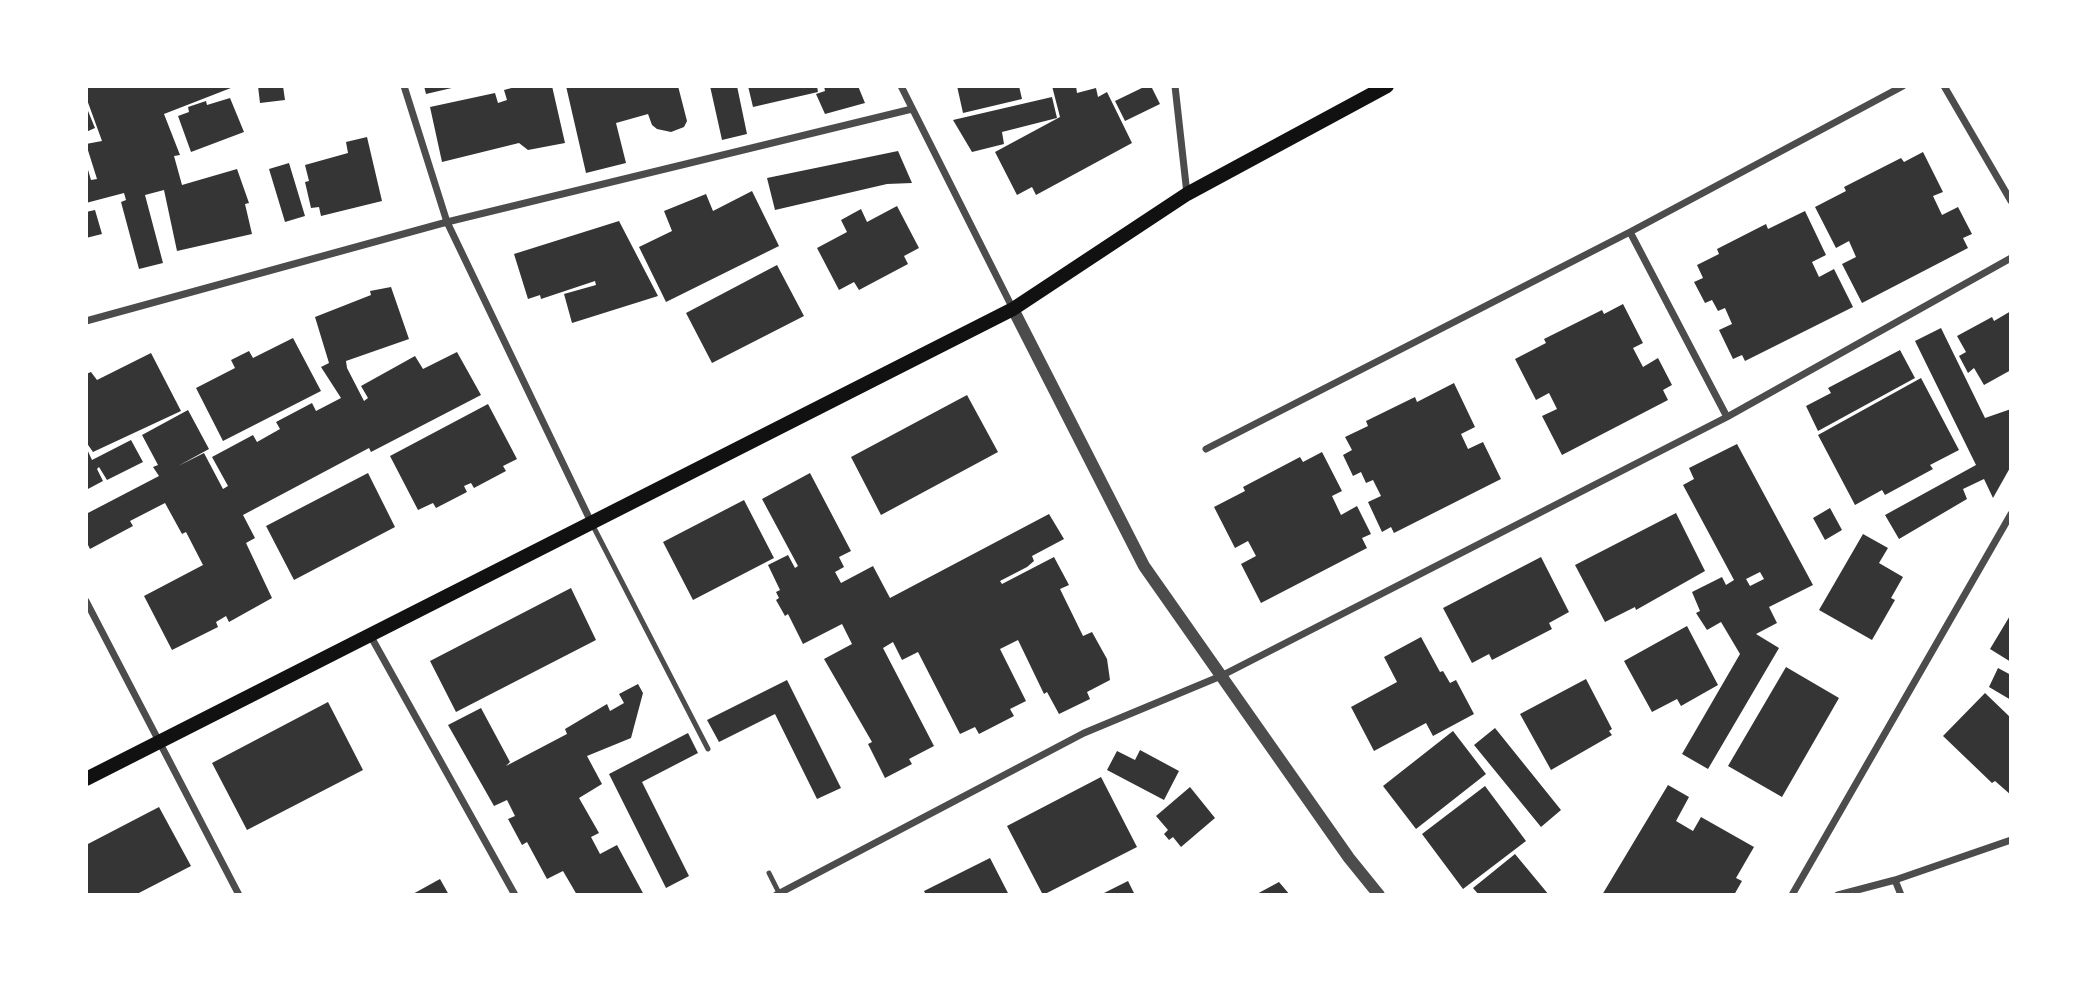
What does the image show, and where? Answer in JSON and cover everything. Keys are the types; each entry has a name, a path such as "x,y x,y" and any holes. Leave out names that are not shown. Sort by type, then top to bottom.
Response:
{"main road":[{"path":"86,779 156,741 592,524 1013,309 1187,194 1387,86"}],"street":[{"path":"404,86 447,222 592,524"},
{"path":"901,86 1144,566 1379,895"},
{"path":"1175,86 1187,194"},
{"path":"1206,449 1630,232 1903,86"},
{"path":"1944,86 2011,201"},
{"path":"86,321 447,222 912,109"},
{"path":"1630,232 1727,417"},
{"path":"778,894 1084,733 1221,676 1727,417 2011,258"},
{"path":"1792,895 2011,514"},
{"path":"86,601 156,741 239,895"},
{"path":"370,635 515,895"},
{"path":"1838,895 1895,880 2011,840"},
{"path":"1895,880 1901,895"}],"lane":[{"path":"592,524 708,749"},
{"path":"769,873 778,894"}],"building":[{"path":"86,86 236,86 164,114 180,155 174,156 182,185 237,169 249,203 245,204 252,234 177,251 164,190 145,195 163,263 139,269 121,202 126,200 124,193 86,203 86,163 91,180 97,179 86,144 102,141 86,97"},
{"path":"258,86 283,86 285,100 260,103"},
{"path":"424,86 456,86 456,87 426,94"},
{"path":"519,86 552,86 565,143 528,150 519,143 442,162 430,107 495,93 498,103 507,100 504,90"},
{"path":"566,86 678,86 687,121 684,127 671,132 657,129 652,125 648,114 616,123 626,163 586,173"},
{"path":"710,86 737,86 747,134 722,140"},
{"path":"748,86 817,86 818,92 753,107"},
{"path":"824,86 858,86 865,103 825,114 816,94 825,91"},
{"path":"957,86 1019,86 1022,99 963,113"},
{"path":"1052,86 1076,86 1077,93 1096,88 1098,97 1107,92 1132,143 1036,195 1032,187 1017,195 995,152 1060,117"},
{"path":"1151,86 1160,104 1125,121 1115,101"},
{"path":"1052,97 1057,118 1002,132 1004,144 972,152 953,120"},
{"path":"230,98 244,132 191,152 178,116 189,112 188,107"},
{"path":"86,106 95,128 86,132"},
{"path":"367,137 382,201 321,216 319,207 311,208 305,182 309,181 305,165 348,153 346,142"},
{"path":"898,151 912,183 887,184 775,210 767,178"},
{"path":"1923,152 1943,192 1933,196 1942,215 1958,207 1972,234 1963,238 1968,248 1862,303 1842,264 1856,257 1849,241 1836,248 1815,207 1846,191 1844,187 1901,158 1904,162"},
{"path":"289,163 305,216 285,222 269,169"},
{"path":"752,191 779,246 666,302 639,247 672,231 664,211 706,194 713,211"},
{"path":"897,206 919,248 904,256 908,264 859,290 854,282 839,290 817,248 847,232 841,220 861,209 867,222"},
{"path":"95,210 102,234 86,238 86,212"},
{"path":"1805,211 1826,255 1812,262 1819,277 1834,269 1853,307 1745,361 1742,355 1733,359 1719,330 1732,324 1725,308 1718,311 1712,300 1705,303 1694,282 1703,278 1697,265 1719,254 1717,249 1766,224 1768,229"},
{"path":"619,221 658,296 572,323 564,294 596,285 595,281 541,299 540,295 528,299 514,254"},
{"path":"777,265 804,316 712,363 686,313"},
{"path":"391,287 409,339 346,361 364,401 368,398 361,386 415,356 423,369 457,352 481,395 371,452 369,448 243,515 255,538 246,543 272,598 229,622 226,616 216,622 218,627 172,650 144,596 203,565 186,532 182,534 165,503 130,521 133,526 90,549 86,541 86,514 159,476 153,467 158,465 142,435 188,410 209,449 178,466 204,453 223,489 228,486 212,457 253,435 257,442 280,429 276,422 312,403 316,411 341,398 321,367 329,363 315,317 371,295 370,291"},
{"path":"1623,304 1643,343 1633,348 1643,367 1658,358 1672,385 1663,390 1668,400 1562,455 1542,416 1557,409 1549,393 1536,400 1515,359 1546,343 1544,339 1602,310 1604,314"},
{"path":"2011,311 2011,370 1984,385 1974,368 1968,373 1959,356 1966,352 1957,336 1992,317 1994,321"},
{"path":"1941,328 1985,418 2011,409 2011,466 1993,498 1984,479 1963,489 1967,499 1899,539 1885,515 1976,465 1915,341"},
{"path":"293,338 321,391 223,441 196,388 235,368 231,360 249,351 253,358"},
{"path":"1900,350 1915,378 1818,431 1806,406 1831,393 1828,388"},
{"path":"151,353 181,411 93,452 86,442 86,374 91,372 97,380"},
{"path":"1921,378 1959,450 1930,465 1933,469 1885,495 1882,490 1855,505 1818,435"},
{"path":"1454,383 1475,427 1461,434 1468,449 1483,442 1501,479 1394,533 1391,527 1382,532 1368,502 1381,496 1373,480 1366,483 1361,472 1353,476 1343,455 1352,450 1345,437 1368,426 1366,421 1415,397 1417,402"},
{"path":"967,395 998,452 881,515 851,457"},
{"path":"488,404 517,459 503,466 506,471 474,488 471,483 464,486 467,492 436,508 433,503 418,510 390,456"},
{"path":"131,440 143,462 107,480 99,467 97,469 103,481 86,490 86,447 92,460"},
{"path":"1737,444 1813,585 1769,607 1777,623 1756,634 1779,648 1708,769 1682,754 1740,654 1721,622 1707,630 1696,613 1700,611 1692,592 1722,577 1726,585 1734,580 1683,485 1694,479 1689,468","holes":["1760,572 1764,579 1750,586 1746,579"]},
{"path":"1322,452 1342,491 1332,496 1341,515 1357,506 1371,534 1362,538 1367,548 1261,603 1241,564 1256,556 1248,541 1235,548 1214,507 1245,491 1243,487 1300,457 1303,462"},
{"path":"368,473 395,527 294,580 266,526"},
{"path":"810,473 851,551 839,557 844,567 835,572 841,583 873,566 890,598 1049,514 1064,539 1032,556 1034,561 1027,567 1000,581 1002,584 1054,557 1069,585 1060,589 1083,636 1092,632 1107,659 1110,680 1087,692 1090,699 1059,714 1047,692 1044,694 1018,640 1000,649 1026,701 1010,709 1014,716 979,734 975,727 960,734 918,652 902,660 893,642 883,648 934,746 909,759 912,764 885,778 868,744 872,742 824,659 852,644 842,624 803,644 788,614 785,616 776,600 779,598 776,592 780,590 768,565 788,555 795,568 798,566 762,499"},
{"path":"744,500 774,558 693,600 663,542"},
{"path":"1830,508 1842,530 1825,540 1813,518"},
{"path":"1676,513 1705,571 1636,610 1635,607 1605,622 1575,565"},
{"path":"1863,534 1888,548 1879,563 1903,577 1891,598 1895,600 1872,640 1819,610"},
{"path":"1541,557 1569,612 1549,623 1552,629 1492,660 1489,654 1472,663 1443,608"},
{"path":"571,588 596,640 456,712 430,661"},
{"path":"2011,614 2011,662 1990,649"},
{"path":"1687,626 1718,685 1681,706 1677,699 1652,712 1624,661"},
{"path":"1421,637 1440,672 1443,671 1450,683 1456,680 1474,714 1433,736 1426,723 1374,751 1351,707 1397,682 1384,657"},
{"path":"1786,667 1839,698 1782,797 1728,766"},
{"path":"1998,668 2011,675 2011,700 1989,687"},
{"path":"1586,679 1612,729 1609,731 1612,735 1551,770 1520,714"},
{"path":"787,680 841,788 817,799 775,714 719,742 707,720"},
{"path":"638,684 643,693 631,738 587,756 602,784 579,798 599,833 591,837 600,854 617,845 644,895 577,895 563,871 547,879 527,842 522,845 508,819 515,816 507,800 494,806 448,725 481,708 510,762 506,766 567,734 565,729 607,704 610,711 624,703 619,694"},
{"path":"1985,693 2011,718 2011,795 1995,781 1992,783 1943,736"},
{"path":"328,702 363,770 247,830 212,763"},
{"path":"1495,728 1561,810 1541,827 1474,745"},
{"path":"1453,731 1486,774 1416,829 1383,786"},
{"path":"688,733 698,753 642,782 689,876 666,888 609,774"},
{"path":"1140,750 1179,771 1164,800 1107,770 1117,751 1135,760"},
{"path":"1101,777 1137,847 1043,895 1007,826"},
{"path":"1668,785 1689,797 1676,821 1693,831 1701,817 1754,847 1736,878 1742,881 1734,895 1602,895"},
{"path":"1485,786 1526,841 1463,889 1422,834"},
{"path":"1190,787 1215,818 1181,847 1173,837 1169,840 1164,834 1168,830 1156,816"},
{"path":"159,807 191,866 135,895 86,895 86,845"},
{"path":"1515,854 1549,895 1479,895 1473,888"},
{"path":"990,858 1009,895 926,895 924,891"},
{"path":"440,879 449,895 411,895"},
{"path":"1128,881 1135,895 1100,895"},
{"path":"1279,882 1290,895 1255,895"}]}
